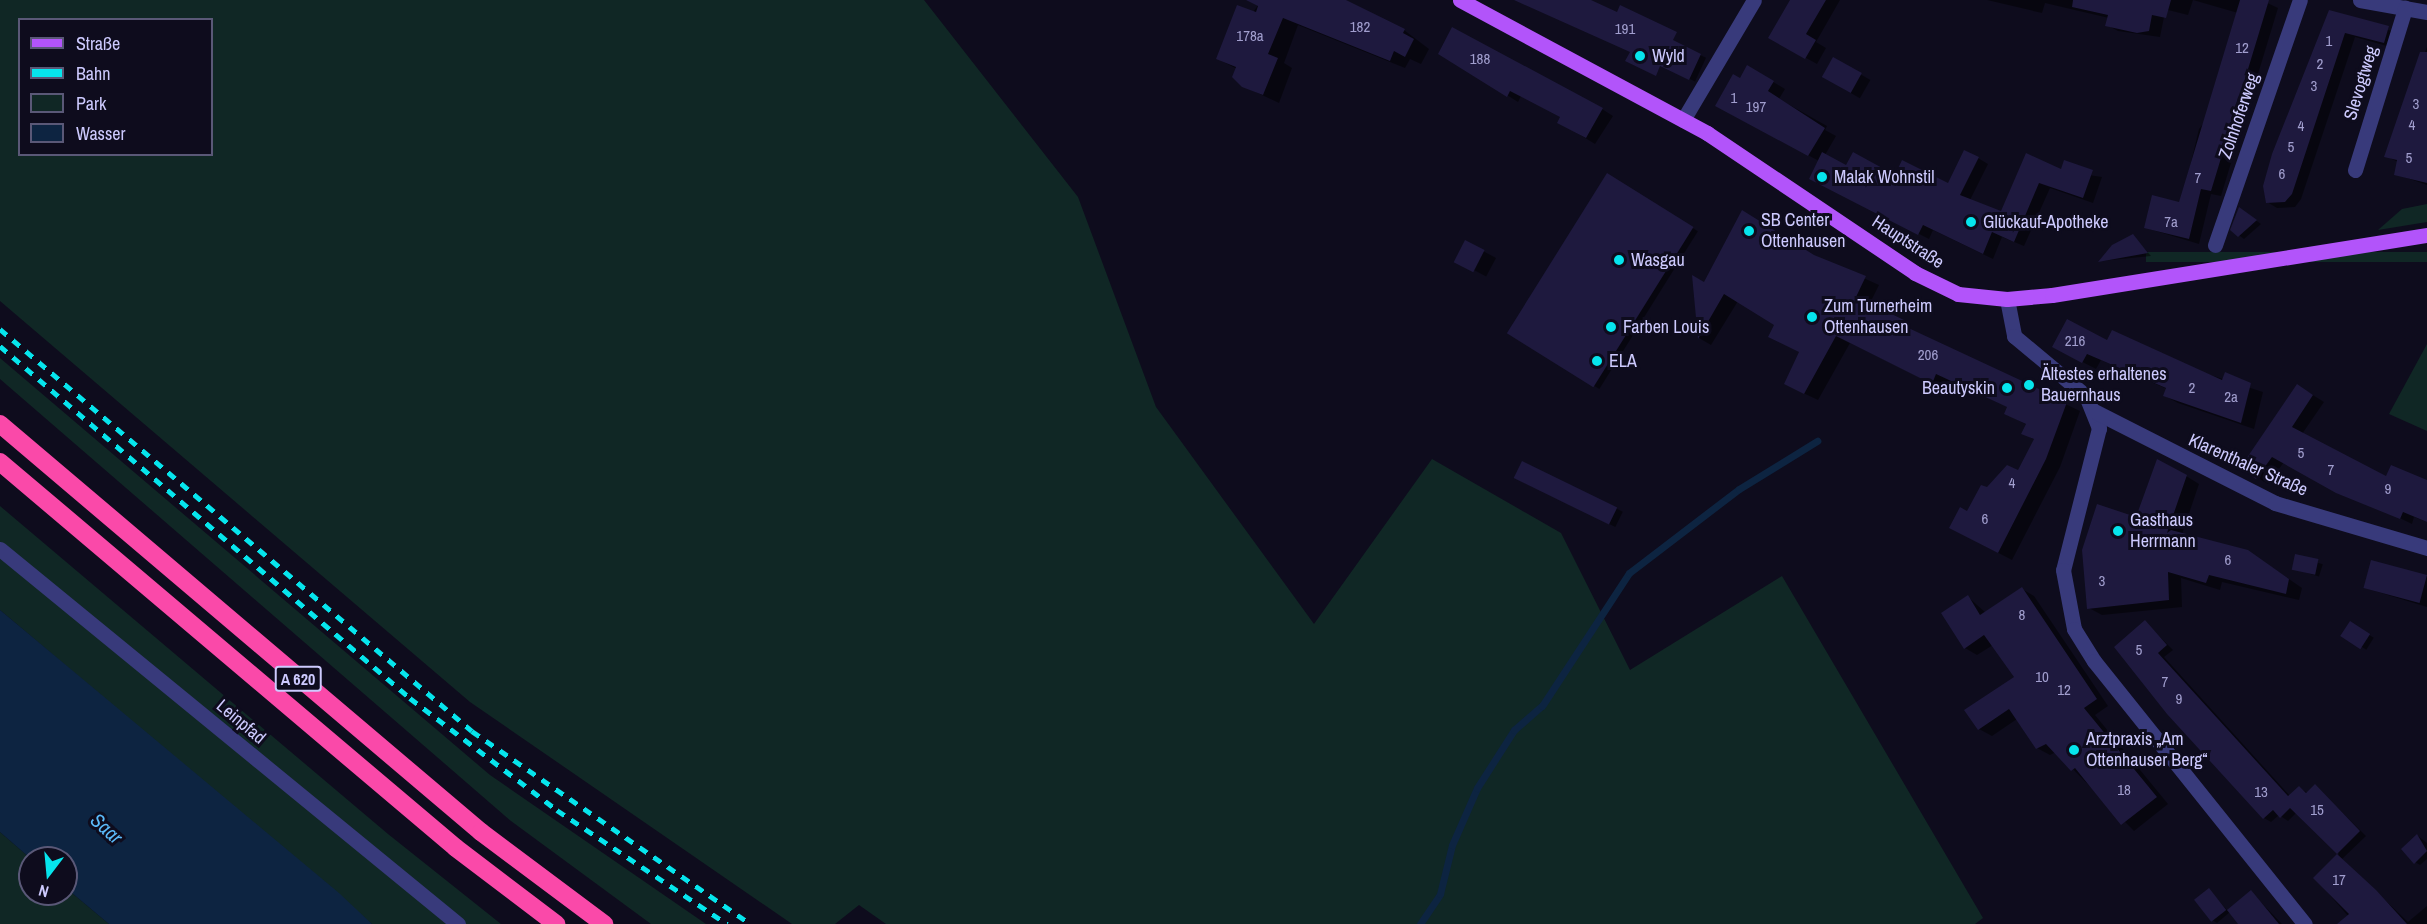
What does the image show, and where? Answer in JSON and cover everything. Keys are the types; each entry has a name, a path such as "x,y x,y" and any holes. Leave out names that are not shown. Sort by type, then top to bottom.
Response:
{"highway":[{"name":"A 620","path":"0,424 472,825 604,924"},
{"name":"A 620","path":"0,462 447,840 556,924"}],"main road":[{"name":"Hauptstraße","path":"1460,0 1683,120 1928,281 1965,295 2007,299 2427,235"}],"street":[{"path":"1683,120 1754,0"},
{"name":"Zolnhoferweg","path":"2215,245 2300,0"},
{"path":"2360,0 2427,12"},
{"name":"Slevogtweg","path":"2355,170 2405,8"},
{"path":"2007,299 2014,336 2024,348 2077,389 2094,411 2096,447 2063,570 2074,629 2094,661 2305,924"},
{"name":"Klarenthaler Straße","path":"2094,411 2276,503 2427,548"},
{"name":"Leinpfad","path":"0,549 458,924"}],"green space":[{"path":"0,0 924,0 1078,197 1156,407 1314,624 1432,459 1561,533 1630,670 1782,576 1983,918 1975,924 886,924 859,905 835,924 792,924 470,702 0,301"},
{"path":"2427,204 2427,222 2378,230 2402,209"},
{"path":"2146,252 2427,252 2427,262 2146,262"},
{"path":"2427,344 2427,431 2389,414"},
{"path":"0,358 490,775 706,924 651,924 511,821 0,379"},
{"path":"0,506 388,834 501,924 372,924 0,610"},
{"path":"0,832 18,848 18,906 78,906 78,898 109,924 0,924"}],"water":[{"name":"Saar","path":"0,610 339,893 372,924 109,924 78,898 78,846 18,848 0,832"}],"building":[{"path":"1246,0 1346,0 1405,29 1403,33 1414,39 1405,57 1394,51 1390,61 1283,18 1268,54 1278,58 1263,95 1242,87 1232,77 1236,67 1216,59 1237,5 1256,12 1258,6"},
{"path":"1514,0 1591,0 1617,12 1620,5 1677,32 1673,40 1701,54 1689,80 1660,66 1656,76 1625,61 1630,52"},
{"path":"1790,0 1826,0 1806,34 1816,40 1805,59 1768,38"},
{"path":"2073,0 2171,0 2166,18 2152,15 2149,31 2137,33 2105,26 2108,15 2072,7"},
{"path":"2240,0 2269,0 2211,191 2201,189 2189,239 2144,228 2152,195 2179,202"},
{"path":"2329,10 2389,26 2384,43 2345,33 2292,194 2285,202 2266,203 2263,186 2272,154"},
{"path":"1452,27 1603,108 1586,138 1557,123 1560,117 1510,91 1507,97 1438,54"},
{"path":"2420,52 2427,52 2427,183 2394,175 2397,160 2384,157"},
{"path":"1833,57 1862,73 1851,93 1822,77"},
{"path":"1747,65 1774,81 1768,91 1825,128 1808,156 1715,106 1733,74 1740,78"},
{"path":"1964,150 1979,157 1960,195 2001,211 2026,153 2061,169 2064,160 2093,170 2083,198 2039,183 2014,242 1992,232 1983,254 1923,225 1918,235 1809,179 1822,152 1846,165 1853,152 1895,175 1902,160 1948,183"},
{"name":"Wasgau","path":"1607,173 1694,227 1593,387 1507,333"},
{"path":"2239,207 2257,220 2238,237 2230,230"},
{"path":"1742,210 1814,255 1866,276 1856,297 1904,320 1902,325 2067,402 2046,459 1998,553 1949,528 1960,507 1967,511 1981,485 1987,487 2007,465 2018,470 2034,439 2021,434 2026,424 2004,414 2007,407 1936,374 1932,384 1836,336 1804,394 1784,384 1799,352 1768,337 1774,325 1724,294 1698,339 1692,275 1704,282"},
{"path":"2133,234 2148,253 2098,262 2112,245"},
{"path":"1465,240 1485,250 1473,272 1454,262"},
{"path":"2067,319 2107,340 2112,330 2222,380 2225,372 2251,383 2241,423 2163,396 2166,388 2087,354 2082,363 2052,347"},
{"path":"2297,384 2313,395 2292,427 2386,476 2391,465 2427,480 2427,522 2403,512 2400,519 2336,493 2272,457 2256,479 2240,468"},
{"path":"2157,459 2187,475 2167,533 2171,530 2248,550 2289,579 2286,594 2209,575 2206,583 2168,572 2169,600 2087,609 2082,550 2097,504 2136,517"},
{"path":"1522,461 1617,507 1609,525 1514,478"},
{"path":"2295,554 2318,559 2315,575 2292,570"},
{"path":"2371,560 2427,575 2420,603 2363,588"},
{"path":"2022,587 2097,699 2084,708 2157,797 2121,825 2075,768 2071,771 2046,744 2036,749 2009,709 1978,730 1964,710 2014,677 1984,635 1964,649 1941,613 1968,595 1980,615"},
{"path":"2145,620 2167,645 2158,653 2288,796 2299,786 2306,793 2315,784 2360,831 2337,854 2290,808 2280,818 2273,810 2263,819 2167,714 2114,647"},
{"path":"2350,621 2370,634 2360,649 2340,636"},
{"path":"2417,834 2427,851 2414,864 2401,849"},
{"path":"2337,854 2376,890 2407,924 2337,924 2349,914 2313,878"},
{"path":"2209,888 2226,910 2211,922 2194,900"},
{"path":"2251,890 2279,924 2238,924 2227,910"}],"waterway":[{"path":"1420,924 1440,894 1452,845 1477,788 1514,730 1542,706 1629,573 1739,489 1817,441"}],"railway":[{"path":"0,329 472,731 751,924"},
{"path":"0,346 410,698 557,810 727,924"}],"place":[{"name":"Wyld","path":"1640,56"},
{"name":"Malak Wohnstil","path":"1822,177"},
{"name":"Glückauf-Apotheke","path":"1971,222"},
{"name":"SB Center Ottenhausen","path":"1749,231"},
{"name":"Wasgau","path":"1619,260"},
{"name":"Zum Turnerheim Ottenhausen","path":"1812,317"},
{"name":"Farben Louis","path":"1611,327"},
{"name":"ELA","path":"1597,361"},
{"name":"Ältestes erhaltenes Bauernhaus","path":"2029,385"},
{"name":"Beautyskin","path":"2007,388"},
{"name":"Gasthaus Herrmann","path":"2118,531"},
{"name":"Arztpraxis „Am Ottenhauser Berg“","path":"2074,750"}]}
